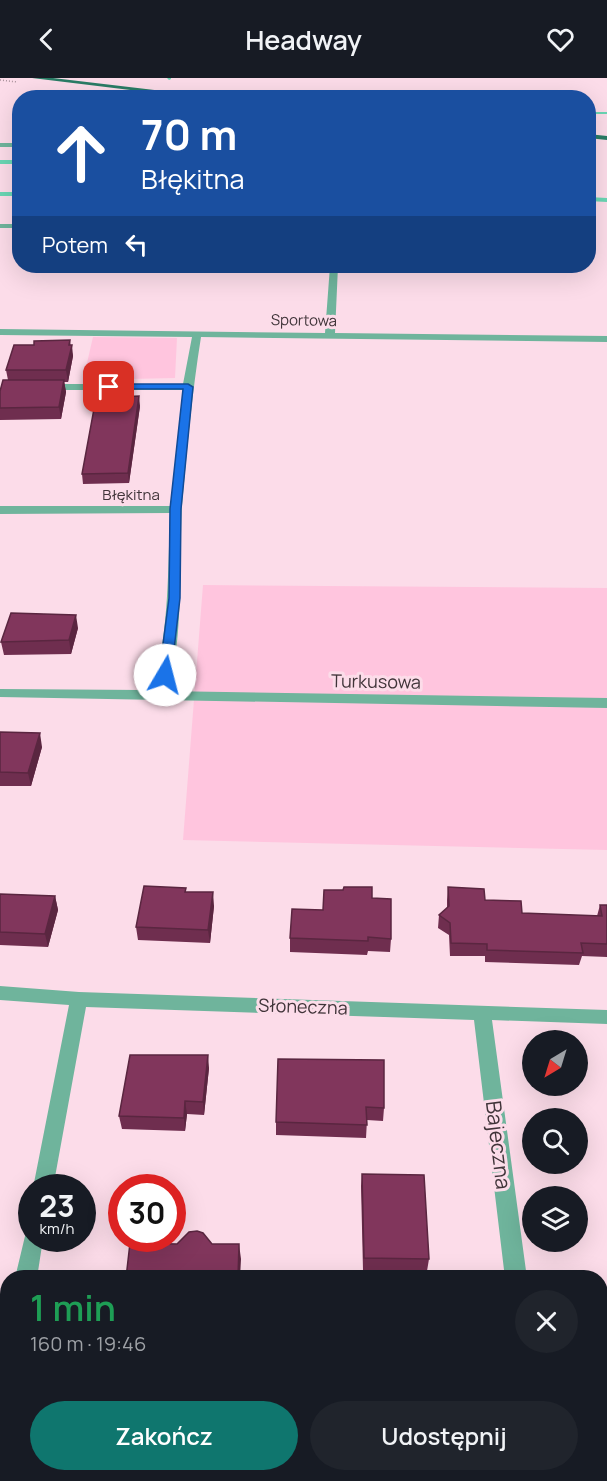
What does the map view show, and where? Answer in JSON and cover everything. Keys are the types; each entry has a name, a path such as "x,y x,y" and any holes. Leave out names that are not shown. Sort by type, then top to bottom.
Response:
{"main road":[{"path":"35,78 145,90"}],"street":[{"path":"330,336 333,273"},
{"name":"Sportowa","path":"0,332 607,339"},
{"name":"Błękitna","path":"0,510 176,509 188,387 197,334"},
{"path":"35,387 188,387"},
{"path":"145,695 160,687 165,675 174,598 176,509"},
{"name":"Turkusowa","path":"0,693 607,703"},
{"name":"Słoneczna","path":"0,993 79,999 607,1017"},
{"path":"46,1174 79,999"},
{"name":"Bajeczna","path":"482,1012 515,1270"},
{"path":"27,1270 31,1252"}],"shaded area":[{"path":"93,337 177,338 175,378 83,380"},
{"path":"203,585 607,588 607,850 183,840"}],"building":[{"path":"70,340 69,345 72,345 66,370 6,370 14,345 34,345 34,341"},
{"path":"3,380 64,380 59,407 0,408 0,391"},
{"path":"139,396 128,473 82,474 96,398"},
{"path":"11,613 76,615 69,640 1,642"},
{"path":"0,732 40,733 28,773 0,772"},
{"path":"144,886 186,888 185,892 213,892 208,930 136,927"},
{"path":"344,887 372,887 372,898 391,899 391,939 368,937 368,941 290,938 292,909 323,910 324,890 343,890"},
{"path":"448,887 484,889 485,900 521,901 522,913 602,916 600,905 607,905 607,944 581,943 583,953 487,950 487,944 451,943 450,923 439,915 449,906"},
{"path":"0,894 55,896 45,934 0,932"},
{"path":"130,1055 208,1055 203,1102 185,1101 184,1118 119,1116"},
{"path":"278,1059 384,1060 384,1108 366,1107 367,1125 276,1122"},
{"path":"362,1174 424,1175 429,1259 364,1258"},
{"path":"197,1231 203,1233 212,1244 239,1244 238,1270 127,1270 129,1252 186,1252 186,1235"}],"waterway":[{"path":"596,113 607,113"},
{"path":"0,162 12,162"},
{"path":"0,194 12,194"},
{"path":"596,199 607,200"}],"route":[{"path":"109,387 188,387 176,509 174,598 165,675"}]}
